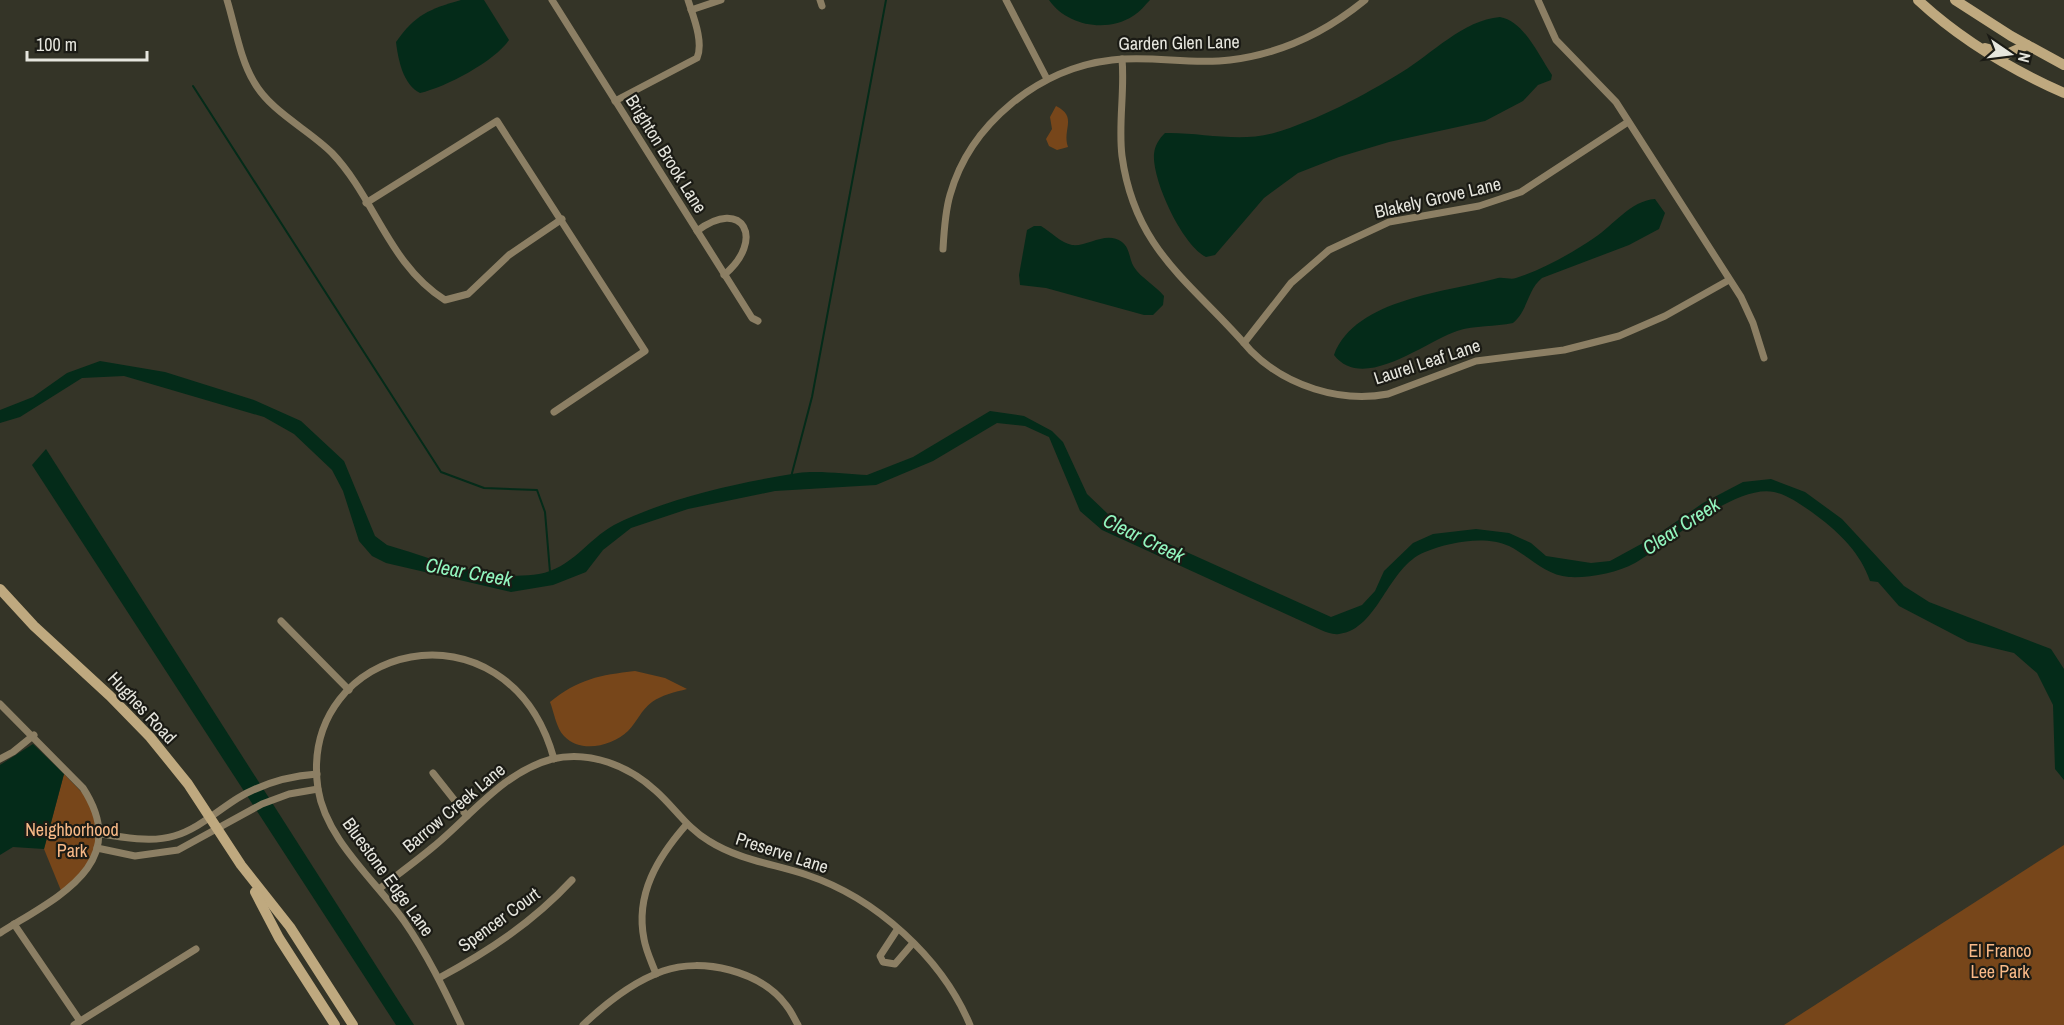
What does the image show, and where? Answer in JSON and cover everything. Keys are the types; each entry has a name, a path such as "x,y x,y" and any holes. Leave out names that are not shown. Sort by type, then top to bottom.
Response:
{"main road":[{"path":"1918,0 1967,41 2003,64 2064,93"},
{"path":"1955,0 2064,65"},
{"path":"1967,41 2007,54 2027,45"},
{"name":"Hughes Road","path":"0,589 34,626 110,696 150,737 188,784 241,865 290,927 353,1025"},
{"name":"Hughes Road","path":"241,865 279,938 335,1025"}],"street":[{"path":"227,0 254,82 271,103 313,134 334,155 399,258 426,288 444,300 468,294 509,255 562,219"},
{"name":"Brighton Brook Lane","path":"552,0 724,275 752,318 758,321"},
{"path":"615,101 697,58 699,52 688,0"},
{"path":"691,10 721,0"},
{"path":"1006,0 1047,79"},
{"name":"Garden Glen Lane","path":"943,249 950,194 964,161 1000,114 1047,79 1083,66 1122,59 1218,61 1264,53 1316,33 1365,0"},
{"path":"1538,0 1556,40 1606,90 1729,280 1748,311 1764,358"},
{"name":"Laurel Leaf Lane","path":"1122,59 1122,152 1127,184 1135,210 1162,257 1261,362 1298,383 1341,395 1375,396 1419,384 1476,361 1564,350 1619,336 1665,316 1729,280"},
{"path":"366,203 497,120 645,351 554,412"},
{"name":"Blakely Grove Lane","path":"1244,343 1291,283 1329,250 1389,222 1479,206 1521,192 1628,122"},
{"path":"696,231 725,217 736,219 743,225 748,234 744,251 735,266 724,275"},
{"path":"280,621 349,690"},
{"name":"Bluestone Edge Lane","path":"461,1025 438,978 404,921 336,833 322,804 318,789 317,757 325,729 335,709 349,690 377,669 407,657 440,654 470,660 496,673 520,693 540,722 554,759"},
{"path":"0,704 34,735 83,788 93,804 99,841 90,865 74,884 0,933"},
{"path":"0,759 34,735"},
{"name":"Preserve Lane","path":"554,759 582,756 627,769 656,791 686,825 728,852 828,883 869,907 913,943 947,982 970,1025"},
{"name":"Barrow Creek Lane","path":"379,889 433,847 522,770 554,759"},
{"path":"433,773 467,816"},
{"path":"99,841 159,839 191,829 265,784 285,778 317,774"},
{"path":"99,841 135,856 161,855 197,842 262,804 282,796 318,789"},
{"path":"656,974 644,939 643,905 651,874 664,851 686,825"},
{"name":"Spencer Court","path":"438,978 488,951 514,933 548,906 572,880"},
{"path":"14,924 77,1023 196,949"},
{"path":"897,930 882,949 880,956 884,962 895,964 913,943"},
{"path":"582,1025 608,1002 656,974 691,966 724,969 747,976 769,989 786,1004 798,1025"}],"green space":[{"path":"1056,106 1063,110 1068,119 1068,147 1057,150 1049,146 1046,139 1052,129 1050,117"},
{"path":"635,671 665,678 687,689 652,702 628,731 614,741 596,746 579,745 571,742 561,733 550,702 570,688 590,679"},
{"name":"Neighborhood Park","path":"64,774 93,804 99,842 86,872 62,893 44,849"},
{"name":"El Franco Lee Park","path":"2064,845 2064,1025 1784,1025"}],"water":[{"path":"461,0 484,0 509,40 493,56 469,72 420,93 405,78 396,42 416,19"},
{"path":"1049,0 1150,0 1136,14 1123,21 1100,25 1088,24 1066,16"},
{"path":"1500,17 1509,20 1524,32 1552,75 1551,80 1538,85 1523,101 1485,121 1389,142 1339,157 1298,173 1264,198 1215,255 1206,257 1187,240 1163,195 1155,165 1155,148 1165,133 1246,137 1291,128 1372,90 1473,24"},
{"path":"1655,199 1665,213 1659,229 1629,245 1542,278 1533,288 1522,313 1513,323 1457,331 1395,361 1377,367 1361,369 1346,365 1334,355 1345,336 1362,321 1382,309 1430,293 1498,278 1514,279 1537,270 1585,244 1638,204"},
{"path":"1034,226 1041,226 1060,240 1072,245 1103,238 1122,242 1127,247 1132,264 1137,271 1164,296 1163,305 1153,315 1144,315 1046,288 1020,285 1019,275 1027,230"},
{"name":"Clear Creek","path":"100,361 165,372 254,400 301,421 344,461 375,536 387,545 462,568 500,575 520,576 551,571 570,560 614,525 658,506 704,492 806,472 867,475 913,457 990,411 1024,416 1052,431 1063,442 1087,494 1108,514 1151,536 1331,617 1362,605 1375,591 1384,571 1413,543 1433,534 1476,529 1509,533 1531,543 1546,556 1591,563 1610,561 1654,537 1703,503 1743,482 1771,479 1805,492 1842,519 1904,586 1929,602 2051,649 2064,669 2064,780 2055,769 2053,705 2037,673 2014,653 1968,642 1899,606 1878,582 1870,581 1855,553 1834,530 1802,505 1774,492 1758,492 1740,497 1702,517 1635,563 1620,570 1594,576 1560,576 1509,546 1489,541 1467,541 1435,548 1412,560 1401,570 1364,621 1353,630 1334,634 1102,530 1080,511 1049,437 1025,426 997,423 933,461 876,485 775,491 688,509 631,528 603,550 586,572 553,585 511,592 386,563 372,556 359,541 343,491 332,470 294,434 264,417 124,376 82,378 20,417 0,423 0,410 33,397 67,373"},
{"path":"46,449 414,1025 396,1025 32,465"},
{"path":"33,744 64,774 44,849 13,847 0,855 0,765"}],"waterway":[{"path":"791,477 812,397 886,0"},
{"path":"193,86 441,472 484,488 537,490 545,512 550,572"}]}
